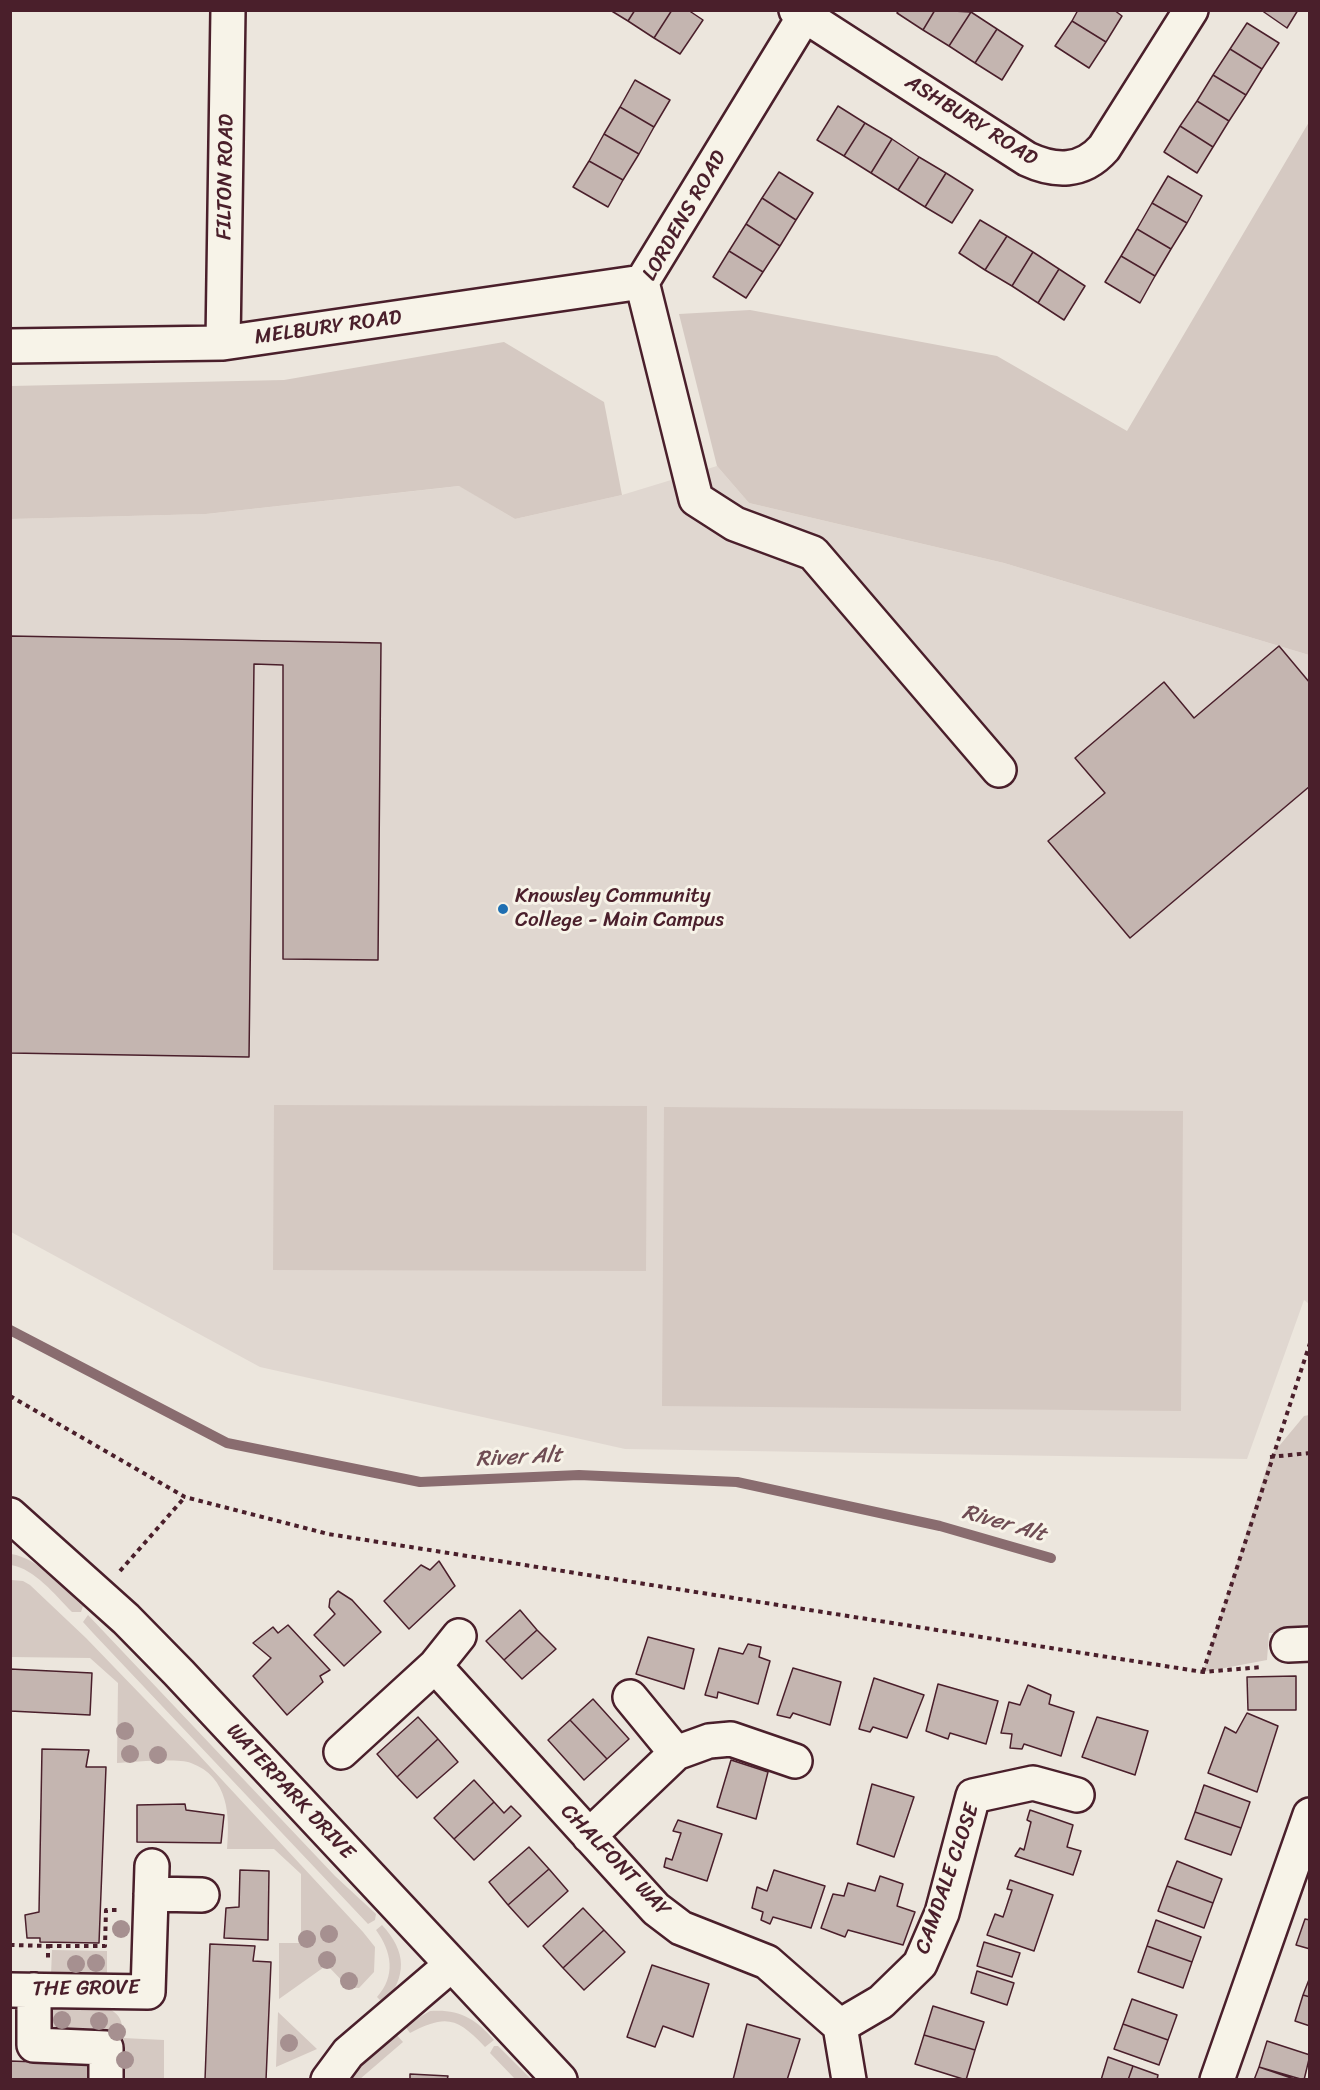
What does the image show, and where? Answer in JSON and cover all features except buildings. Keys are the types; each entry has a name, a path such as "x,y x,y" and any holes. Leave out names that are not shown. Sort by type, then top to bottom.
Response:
{"street":[{"name":"FILTON ROAD","path":"223,343 228,10"},
{"name":"ASHBURY ROAD","path":"803,12 1027,159 1051,168 1064,169 1086,163 1104,148 1191,10"},
{"name":"LORDENS ROAD","path":"803,12 642,282 696,499 735,524 813,553 999,770"},
{"name":"MELBURY ROAD","path":"10,346 223,343 642,282"},
{"name":"WATERPARK DRIVE","path":"10,1515 99,1595 179,1673 560,2079"},
{"path":"341,1752 435,1666 459,1636"},
{"name":"CHALFONT WAY","path":"435,1666 656,1909 681,1928 767,1962 840,2026"},
{"path":"630,1697 676,1753"},
{"path":"589,1836 676,1753 709,1741 731,1739 795,1761"},
{"name":"CAMDALE CLOSE","path":"840,2026 881,2002 920,1964 942,1912 974,1796 1033,1783 1077,1795"},
{"path":"1217,2079 1307,1830"},
{"path":"151,1890 202,1895"},
{"name":"THE GROVE","path":"22,1990 148,1992 151,1890"},
{"path":"328,2079 348,2052 451,1965"},
{"path":"22,1990 34,2045 106,2048 106,2079"},
{"path":"840,2026 849,2079"}],"path":[{"path":"1203,1672 1270,1457 1310,1342"},
{"path":"10,1396 185,1497 328,1534 1203,1672 1273,1667 1299,1645"},
{"path":"1270,1457 1310,1453"},
{"path":"99,1595 185,1497"},
{"path":"48,1946 105,1946 106,1910 151,1890"}],"shaded area":[{"path":"1309,122 1309,655 1004,563 749,503 717,466 679,314 750,310 997,356 1127,431"},
{"path":"504,342 604,402 622,495 515,519 459,486 206,514 11,519 11,386 284,380"},
{"name":"Knowsley Community College - Main Campus","path":"717,466 749,503 1004,563 1309,655 1309,1304 1304,1300 1247,1459 625,1449 260,1367 11,1232 10,519 206,514 460,486 515,519 622,495"},
{"path":"274,1105 647,1106 646,1271 273,1270"},
{"path":"664,1107 1183,1111 1181,1411 662,1406"},
{"path":"1309,1415 1309,1631 1269,1633 1267,1660 1203,1672 1270,1457 1304,1416"},
{"path":"11,1554 41,1567 83,1606 81,1612 72,1612 36,1577 20,1567 11,1565"},
{"path":"11,1580 23,1581 30,1585 86,1638 198,1754 363,1932 375,1947 374,1972 359,1988 348,1987 327,1965 279,1999 279,1943 301,1943 301,1874 274,1849 227,1849 228,1824 224,1799 220,1788 204,1769 191,1763 176,1761 117,1763 118,1683 90,1658 11,1657"},
{"path":"88,1615 335,1876 376,1914 375,1920 368,1924 93,1633 83,1622"},
{"path":"382,1925 396,1945 401,1964 397,1984 384,2004 377,1997 387,1981 390,1964 386,1947 376,1930"},
{"path":"52,1950 107,1951 107,1977 51,1975"},
{"path":"52,2008 111,2010 120,2019 123,2038 164,2040 164,2079 122,2079 48,2029 46,2011"},
{"path":"430,2011 458,2013 480,2026 494,2040 485,2047 459,2025 443,2021 410,2033 405,2026"},
{"path":"278,2012 317,2049 276,2067"},
{"path":"394,2032 403,2042 360,2079 348,2080"},
{"path":"494,2046 498,2046 531,2079 515,2079 490,2053"}],"waterway":[{"name":"River Alt","path":"10,1330 227,1443 420,1482 579,1475 737,1482 940,1526 1051,1558"}],"place":[{"name":"Knowsley Community College - Main Campus","path":"503,909"}]}
